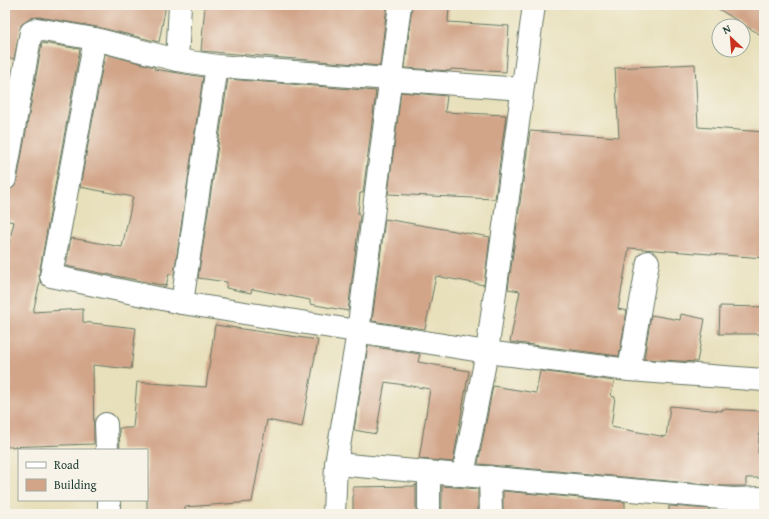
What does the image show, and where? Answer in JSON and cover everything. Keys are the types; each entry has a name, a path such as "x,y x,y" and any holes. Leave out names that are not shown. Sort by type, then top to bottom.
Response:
{"street":[{"path":"177,60 180,5"},
{"path":"334,514 336,464 358,332 392,80 400,5"},
{"path":"462,475 487,352 534,5"},
{"path":"5,179 31,32 37,29 95,39 177,60 217,66 522,89"},
{"path":"95,39 51,276 182,303 487,352 629,370 764,380"},
{"path":"182,303 217,66"},
{"path":"629,370 648,262"},
{"path":"106,424 107,449"},
{"path":"336,464 490,477 734,507 764,498"},
{"path":"429,473 429,514"},
{"path":"490,477 491,514"},
{"path":"109,501 109,514"}],"building":[{"path":"5,5 166,5 159,42 97,27 39,17 31,18 21,25 14,59 5,58"},
{"path":"205,5 387,5 380,66 201,51"},
{"path":"412,5 449,5 448,22 509,26 506,72 451,69 450,71 405,68"},
{"path":"712,5 764,5 764,37 751,29 751,18 733,18"},
{"path":"42,43 80,49 39,274 40,282 33,312 83,309 83,322 136,328 131,369 93,365 94,444 5,447 5,259 14,222 5,220 5,191 14,187 17,181"},
{"path":"105,54 155,67 154,69 203,77 174,275 169,274 166,286 66,266 71,238 122,247 133,197 80,187"},
{"path":"695,64 698,127 764,132 764,258 629,248 618,309 627,311 619,356 510,342 520,291 508,289 530,131 619,137 615,68"},
{"path":"228,79 376,91 363,193 360,193 358,214 360,215 348,311 310,304 310,300 252,289 251,293 226,288 227,282 198,278"},
{"path":"401,92 447,96 445,112 506,115 495,199 388,194"},
{"path":"385,219 490,237 484,285 436,276 425,329 372,321"},
{"path":"720,306 764,307 763,334 719,334"},
{"path":"681,314 705,319 697,362 644,359 651,315 680,320"},
{"path":"215,325 318,340 302,427 267,420 252,502 185,507 185,514 147,514 148,449 120,449 119,428 133,428 137,382 206,387"},
{"path":"368,346 420,354 418,362 469,371 453,462 419,459 430,389 385,382 376,434 354,430"},
{"path":"540,371 614,381 611,396 615,397 611,427 666,437 670,406 722,411 722,409 761,411 758,453 764,453 764,478 746,478 746,486 723,486 478,464 493,386 536,393"},
{"path":"416,486 416,514 353,514 353,487"},
{"path":"442,486 478,489 478,514 442,514"},
{"path":"503,491 625,502 625,514 503,514"},
{"path":"669,506 709,509 709,514 669,514"}]}
